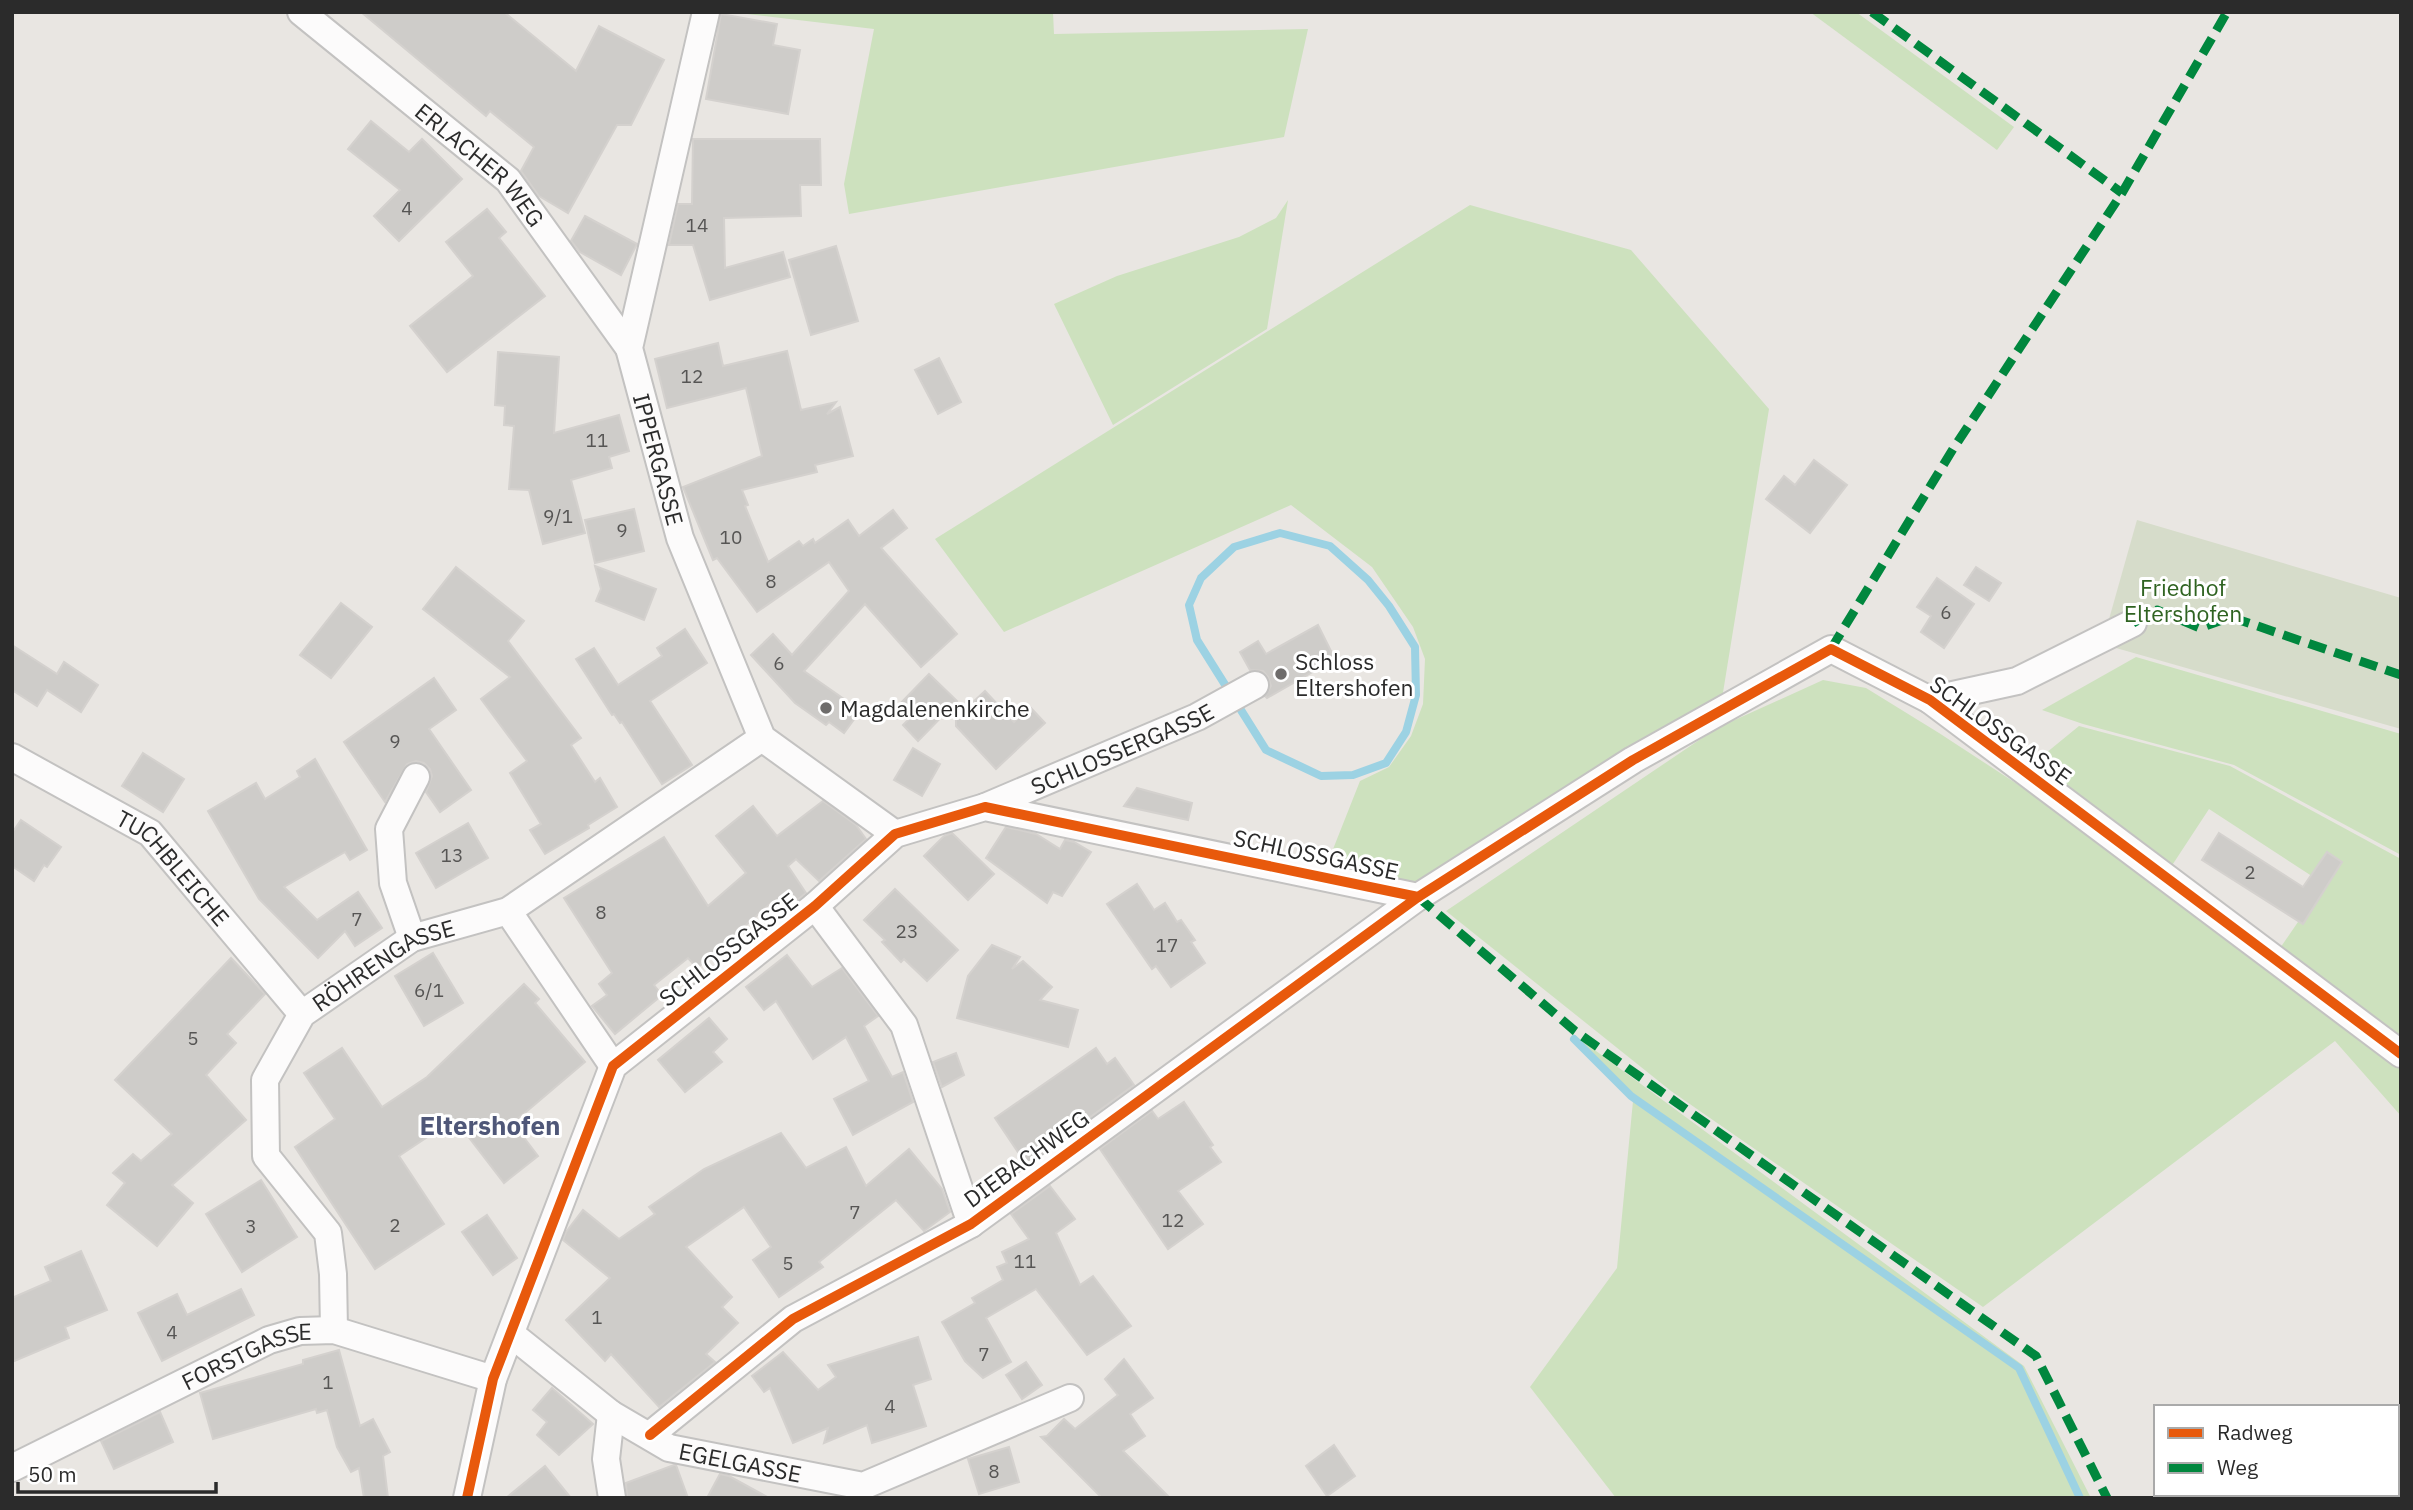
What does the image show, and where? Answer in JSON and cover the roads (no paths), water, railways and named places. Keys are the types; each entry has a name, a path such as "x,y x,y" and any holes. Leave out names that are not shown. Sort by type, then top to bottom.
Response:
{"street":[{"name":"ERLACHER WEG","path":"301,12 508,180 629,348"},
{"name":"IPPERGASSE","path":"706,12 629,348 680,538 762,738"},
{"path":"1930,700 2017,681 2133,623"},
{"name":"SCHLOSSGASSE","path":"613,1066 815,906 895,834 985,807 1418,897 1633,760 1831,649 1930,700 2401,1054"},
{"name":"SCHLOSSERGASSE","path":"985,807 1197,717 1248,689"},
{"path":"762,738 895,834"},
{"name":"RÖHRENGASSE","path":"334,1330 333,1274 328,1233 265,1156 265,1080 302,1014 412,938 508,911 762,738"},
{"name":"TUCHBLEICHE","path":"12,757 150,833 302,1014"},
{"path":"412,938 393,883 389,829 416,777"},
{"name":"DIEBACHWEG","path":"650,1435 793,1319 971,1224 1418,897"},
{"path":"815,906 904,1025 971,1224"},
{"path":"467,1498 493,1379 613,1066 508,911"},
{"name":"FORSTGASSE","path":"12,1468 269,1340 300,1331 334,1330 493,1379"},
{"name":"EGELGASSE","path":"511,1334 611,1414 669,1448 863,1486 1070,1398"},
{"path":"611,1414 606,1459 612,1498"}],"waterway":[{"path":"1280,533 1330,546 1368,580 1389,606 1415,647 1416,695 1406,732 1386,763 1353,775 1321,776 1266,750 1197,640 1189,605 1201,578 1234,547 1280,533"},
{"path":"1574,1039 1631,1096 2019,1368 2080,1498"}],"place":[{"name":"Schloss Eltershofen","path":"1281,674"},
{"name":"Magdalenenkirche","path":"826,708"}],"district":[{"name":"Eltershofen","path":"490,1125"}],"park label":[{"name":"Friedhof Eltershofen","path":"2183,600"}]}
